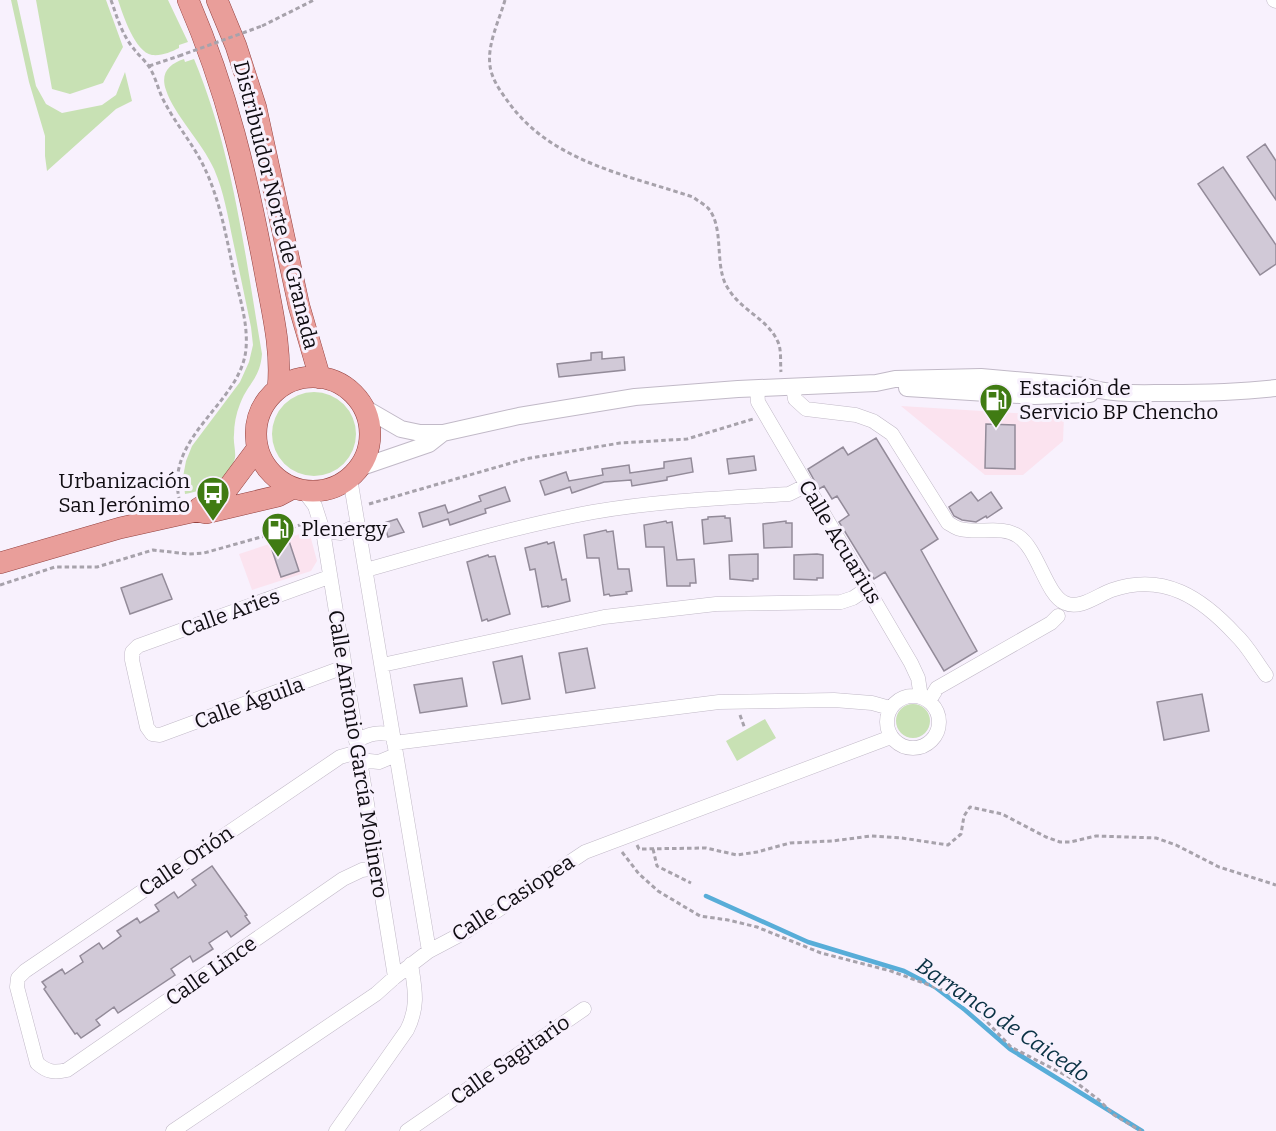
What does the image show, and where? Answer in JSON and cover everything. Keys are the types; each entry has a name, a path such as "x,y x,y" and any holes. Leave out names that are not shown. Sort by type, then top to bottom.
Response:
{"main road":[{"name":"Distribuidor Norte de Granada","path":"188,0 204,37 231,116 252,202 279,344 278,389"},
{"name":"Distribuidor Norte de Granada","path":"217,0 236,46 256,108 299,306 320,378"},
{"path":"320,378 337,383 352,393 363,407 370,438 367,453 355,473 335,487 319,491 298,489 277,479 265,465 257,449 258,416 266,401 278,389 298,379 320,378"},
{"path":"190,512 225,492 257,449"},
{"path":"0,562 120,528 190,512 206,513 298,489"}],"street":[{"path":"363,407 401,429 420,433 443,433 591,403 680,393 757,388 876,383 899,388 1035,396 1086,396 1100,392 1215,393 1276,388"},
{"path":"787,387 806,409 856,415 873,421 892,435 948,523 961,529 1006,531 1018,536 1027,544 1057,597 1065,604 1079,605 1113,590 1146,584 1170,587 1198,601 1237,635 1266,675"},
{"name":"Calle Acuarius","path":"757,388 758,402 911,663 925,699"},
{"path":"355,473 429,444 443,433"},
{"name":"Calle Antonio García Molinero","path":"355,473 359,507 358,525 429,951"},
{"path":"366,570 475,538 593,512 655,503 789,494 807,485"},
{"name":"Calle Antonio García Molinero","path":"298,489 315,506 322,527 394,977"},
{"path":"322,527 341,533 358,525"},
{"name":"Calle Aries","path":"153,734 147,727 132,660 132,652 138,646 330,577"},
{"path":"382,665 604,617 716,604 841,602 853,598 868,588"},
{"path":"925,699 937,688 1051,623 1058,616"},
{"name":"Calle Águila","path":"153,734 160,735 344,668"},
{"path":"913,695 925,699 935,708 939,725 931,741 923,746 906,747 898,743 891,737 886,723 890,708 904,697 913,695"},
{"path":"394,744 382,732 374,733 358,751 379,762 394,744 719,702 834,700 872,703 890,708"},
{"name":"Calle Casiopea","path":"173,1131 376,994 394,977 429,951 465,932 585,852 891,737"},
{"name":"Calle Orión","path":"45,1070 37,1063 17,987 18,978 333,761 358,751"},
{"name":"Calle Lince","path":"45,1070 55,1073 67,1070 343,879 362,870 377,868"},
{"path":"336,1131 407,1030 415,1015 416,999 411,964"},
{"name":"Calle Sagitario","path":"407,1131 584,1010"}],"path":[{"path":"111,0 120,27 132,48 149,66 164,102 186,134 206,170 219,206 246,327 246,352 238,375 188,445 178,467 177,485 190,512"},
{"path":"149,66 262,26 314,0"},
{"path":"506,0 490,48 490,68 497,86 518,115 546,140 578,159 693,197 708,208 716,222 719,267 726,285 739,304 767,327 779,342 787,387"},
{"path":"359,507 525,459 620,443 687,439 753,419"},
{"path":"0,585 55,567 97,567 153,550 188,554 204,553 314,520 322,527"},
{"path":"738,711 745,729"},
{"path":"634,841 639,849 706,848 737,855 790,843 871,836 948,845 961,834 964,816 970,807 1002,814 1060,842 1096,837 1156,838 1176,845 1219,867 1276,885"},
{"path":"618,845 626,859 658,891 700,916 756,927 820,953 891,971 968,1002 1011,1047 1068,1077 1099,1100 1114,1115 1141,1131"},
{"path":"653,849 657,866 691,883"}],"shaded area":[{"name":"Estación de Servicio BP Chencho","path":"901,406 1064,416 1063,441 1023,475 985,475"},
{"name":"Plenergy","path":"309,531 317,561 311,571 252,590 239,554"}],"green space":[{"path":"11,0 17,0 36,86 46,104 62,113 102,105 116,95 125,72 132,101 116,109 47,171 45,136 29,82"},
{"path":"36,0 106,0 123,47 103,83 70,94 52,89"},
{"path":"118,0 168,0 188,42 163,54 152,55 146,52 130,32"},
{"path":"184,59 185,62 194,59 219,130 236,204 262,354 259,369 236,415 235,458 232,466 215,483 185,494 183,477 192,446 240,382 249,362 253,345 227,214 214,169 175,109 164,84 167,70"},
{"path":"306,392 322,392 338,399 349,410 356,426 353,450 344,464 322,476 306,476 290,469 279,458 272,442 272,426 279,410 290,399"},
{"path":"913,704 925,709 930,721 925,733 913,738 901,733 896,721 901,709"},
{"path":"765,719 776,738 737,761 726,741"}],"building":[{"path":"1265,144 1276,161 1276,200 1247,157"},
{"path":"1223,167 1276,245 1276,264 1260,275 1198,184"},
{"path":"602,352 602,359 624,357 625,370 559,377 557,364 591,360 591,353"},
{"path":"986,424 1015,425 1015,469 985,468"},
{"path":"876,438 938,539 921,550 977,651 944,671 885,572 874,579 839,522 849,515 837,496 832,499 824,486 819,489 808,469 843,447 848,455"},
{"path":"754,456 756,470 729,474 727,459"},
{"path":"691,458 693,472 667,477 667,480 632,486 631,480 604,482 572,493 570,487 545,495 540,481 566,472 569,481 603,475 602,469 629,465 630,473 664,468 664,462"},
{"path":"505,487 510,501 485,509 486,513 450,525 448,519 423,527 419,513 445,505 448,513 481,501 479,496"},
{"path":"971,492 978,501 991,492 1002,508 976,522 954,516 949,507"},
{"path":"725,516 725,518 730,518 732,541 704,544 702,520 708,517"},
{"path":"397,519 404,532 388,537 384,523"},
{"path":"666,521 667,523 672,522 677,560 694,559 696,583 690,583 690,586 667,586 664,547 646,547 644,525"},
{"path":"786,521 786,523 792,523 792,547 764,548 763,524"},
{"path":"606,530 607,532 613,531 618,569 629,569 632,591 626,592 627,594 604,595 599,558 587,558 584,535"},
{"path":"288,538 299,571 281,577 270,544"},
{"path":"547,542 548,544 554,542 562,580 566,579 570,601 542,607 535,569 530,570 525,548"},
{"path":"758,554 758,579 753,579 753,581 730,579 729,555"},
{"path":"488,555 489,557 495,556 510,614 482,621 467,562"},
{"path":"794,555 823,555 823,578 794,579"},
{"path":"162,574 172,599 130,614 121,588"},
{"path":"587,648 595,688 566,693 559,653"},
{"path":"522,656 530,699 502,704 493,662"},
{"path":"462,678 467,706 420,713 414,685"},
{"path":"1202,694 1209,731 1164,740 1157,702"},
{"path":"212,866 247,915 245,916 250,923 231,937 227,931 209,943 213,949 193,962 190,956 171,969 175,975 118,1013 114,1007 96,1020 100,1025 81,1038 77,1033 75,1034 44,989 46,987 42,982 62,969 65,974 83,962 80,956 99,943 103,949 121,936 117,931 137,918 140,923 159,911 155,905 174,892 178,898 196,885 192,880"}],"waterway":[{"name":"Barranco de Caicedo","path":"706,896 808,942 904,971 935,987 1010,1049 1142,1131"}],"place":[{"name":"Estación de Servicio BP Chencho","path":"996,429"},
{"name":"Urbanización San Jerónimo","path":"213,522"},
{"name":"Plenergy","path":"278,558"}]}
